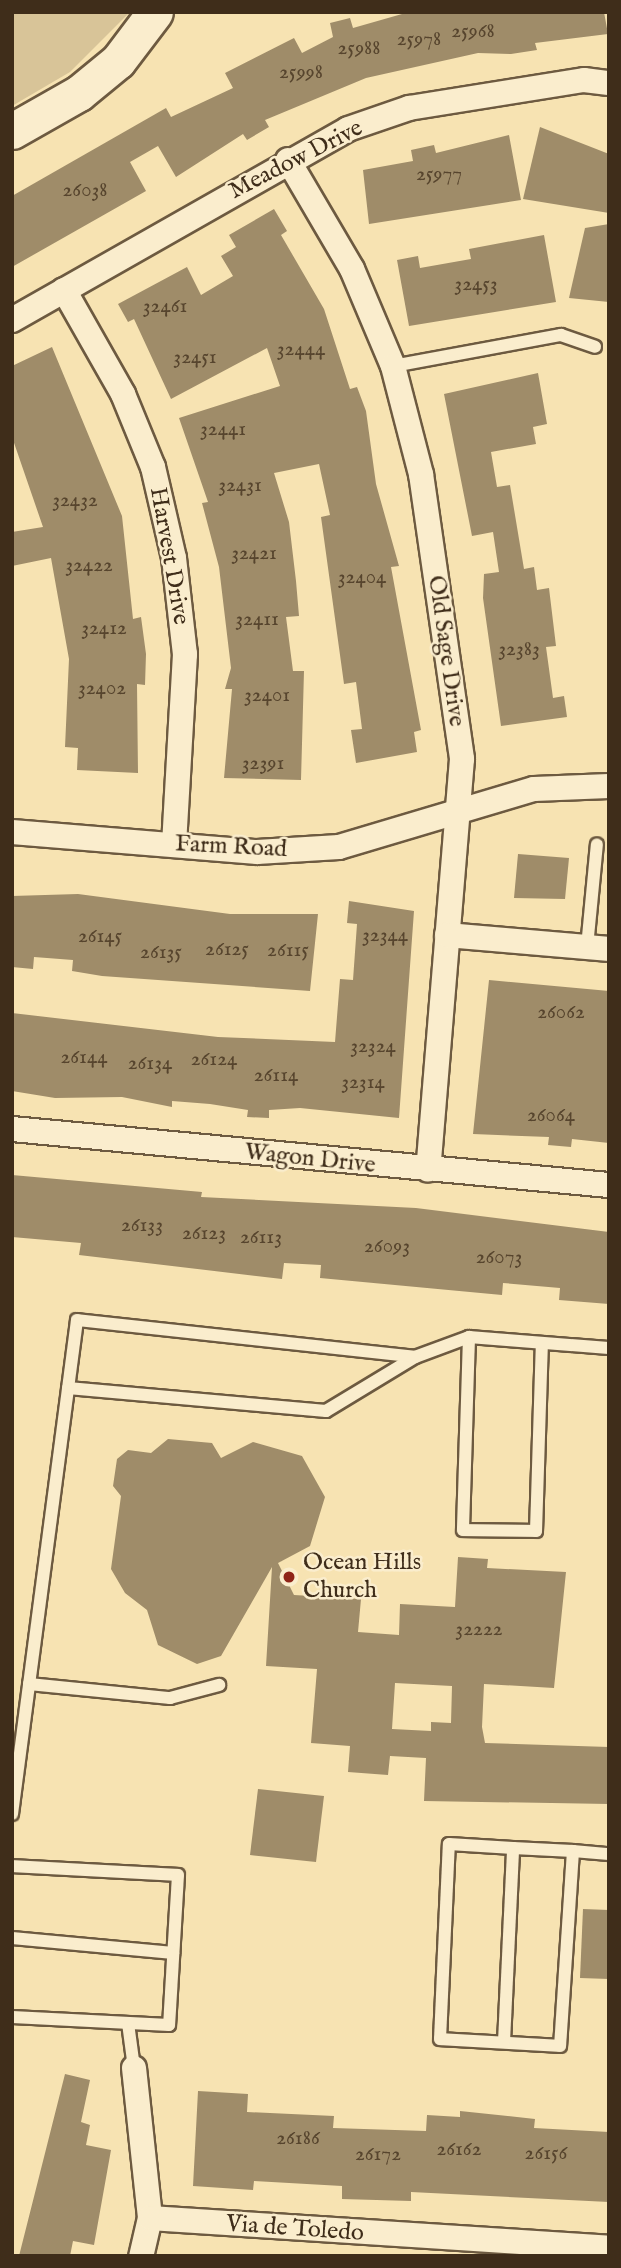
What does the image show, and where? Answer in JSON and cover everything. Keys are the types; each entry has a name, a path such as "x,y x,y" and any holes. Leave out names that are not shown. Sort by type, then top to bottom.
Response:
{"street":[{"path":"12,131 79,93 118,61 155,12"},
{"name":"Meadow Drive","path":"12,320 288,160 409,108 584,80 609,83"},
{"name":"Old Sage Drive","path":"288,160 352,269 393,366 421,474 462,759 428,1170"},
{"name":"Harvest Drive","path":"64,290 133,418 153,467 174,558 185,654 174,844"},
{"name":"Farm Road","path":"12,832 257,852 339,848 457,810 534,789 609,786"},
{"path":"447,935 598,948"},
{"name":"Wagon Drive","path":"12,1129 609,1185"},
{"path":"134,2068 150,2218 141,2256"},
{"name":"Via de Toledo","path":"150,2218 405,2246 609,2248"}],"lane":[{"path":"393,366 561,335 595,347"},
{"path":"597,844 598,948"},
{"path":"12,1814 77,1320 415,1357"},
{"path":"469,1337 463,1530 536,1531 542,1343"},
{"path":"68,1388 326,1411 415,1357 469,1337 609,1348"},
{"path":"29,1684 170,1698 219,1685"},
{"path":"573,1851 560,2046 440,2039 449,1843 513,1848 573,1851 609,1854"},
{"path":"504,2042 513,1848"},
{"path":"12,1866 178,1875 169,2025 12,2017"},
{"path":"12,1938 173,1953"},
{"path":"128,2023 134,2068"}],"shaded area":[{"path":"12,12 130,12 70,72 12,106"}],"building":[{"path":"409,12 604,12 608,34 535,43 537,50 511,54 478,53 366,78 265,120 269,127 247,140 243,134 176,177 158,146 130,162 146,191 12,267 12,196 166,108 171,117 233,88 225,73 294,38 302,53 333,37 330,23 350,18 353,28"},
{"path":"540,127 609,154 609,213 523,199"},
{"path":"509,135 521,200 369,224 363,170 413,161 411,150 434,145 436,153"},
{"path":"274,209 287,231 281,235 324,309 350,389 357,387 366,411 376,484 399,566 391,567 421,730 414,732 417,752 356,763 351,730 362,729 356,682 344,684 321,517 330,515 319,464 274,473 289,522 296,581 299,616 286,617 293,671 304,671 301,780 224,778 232,689 225,689 231,668 219,567 202,503 208,502 179,418 280,386 267,348 171,399 134,319 128,322 118,304 187,267 201,295 233,276 221,256 236,247 229,235"},
{"path":"609,224 609,302 569,298 585,228"},
{"path":"544,235 556,302 409,326 397,260 418,256 420,268 471,259 469,249"},
{"path":"52,347 122,516 133,619 141,617 146,654 145,685 137,684 138,773 77,770 78,748 65,747 69,659 51,558 12,566 12,532 43,527 12,437 12,366"},
{"path":"538,373 547,424 533,427 536,444 491,452 497,487 510,485 524,569 534,567 537,590 549,588 556,646 546,647 553,698 564,696 567,717 501,726 483,598 484,574 499,572 493,532 472,536 444,394"},
{"path":"518,854 569,858 565,899 514,898"},
{"path":"78,894 230,914 318,914 310,991 102,976 72,971 73,960 34,957 33,969 12,967 12,896"},
{"path":"349,901 414,911 399,1118 300,1108 269,1110 269,1118 247,1117 248,1110 210,1104 172,1101 172,1107 122,1097 55,1098 12,1091 12,1013 218,1037 335,1042 340,979 353,980 357,924 347,923"},
{"path":"489,980 609,991 609,1143 572,1139 571,1147 548,1145 549,1137 473,1134"},
{"path":"12,1175 202,1192 201,1197 416,1208 609,1232 609,1304 559,1300 560,1288 503,1283 502,1295 320,1278 321,1265 284,1263 282,1279 79,1255 81,1243 12,1237"},
{"path":"168,1439 212,1443 221,1458 253,1442 302,1456 325,1497 310,1546 278,1563 294,1595 361,1599 358,1632 399,1635 400,1604 455,1607 458,1557 488,1559 487,1568 566,1572 554,1688 484,1684 482,1727 485,1743 609,1747 609,1804 424,1801 426,1758 390,1756 388,1775 348,1772 350,1746 311,1743 317,1669 266,1666 272,1567 221,1656 197,1664 158,1645 147,1610 125,1593 111,1569 121,1496 113,1486 117,1459 128,1450 151,1453","holes":["395,1683 452,1686 451,1723 431,1722 431,1731 392,1729"]},
{"path":"258,1789 324,1796 316,1862 250,1855"},
{"path":"583,1909 609,1910 609,1979 580,1978"},
{"path":"65,2074 90,2080 81,2122 90,2125 86,2145 111,2150 94,2245 73,2241 70,2256 19,2256"},
{"path":"198,2091 248,2094 247,2112 334,2116 333,2128 426,2131 427,2115 460,2117 460,2111 535,2119 534,2128 609,2132 609,2202 411,2192 411,2201 342,2199 342,2186 254,2181 253,2190 193,2186"}],"place":[{"name":"Ocean Hills Church","path":"289,1577"}]}
